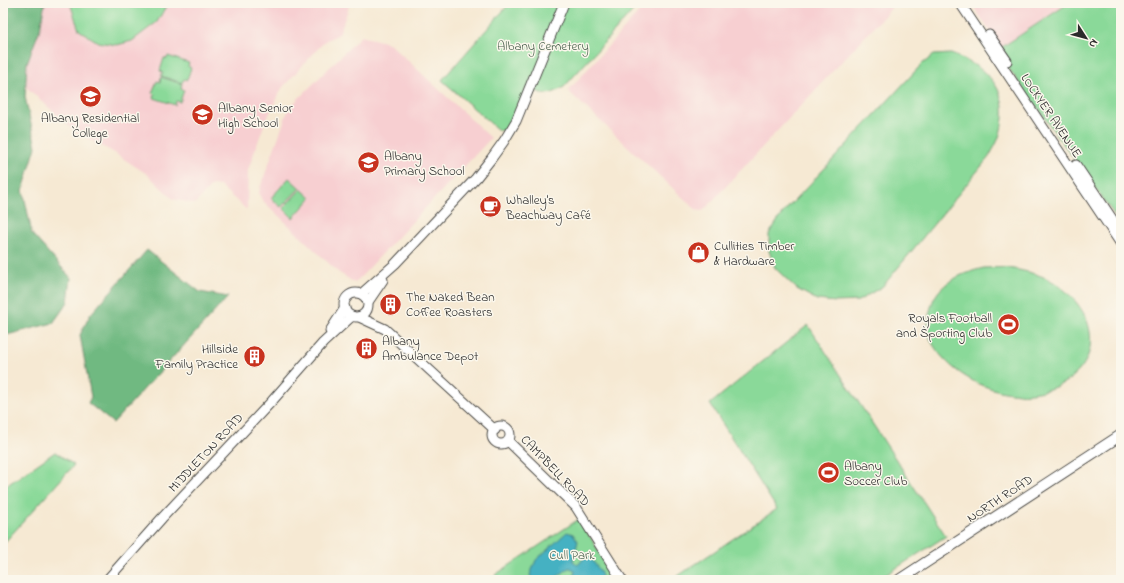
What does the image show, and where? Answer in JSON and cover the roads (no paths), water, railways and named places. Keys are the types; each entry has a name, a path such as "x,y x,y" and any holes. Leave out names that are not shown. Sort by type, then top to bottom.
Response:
{"main road":[{"path":"385,329 349,314 345,308 348,298 354,294 361,294 389,271 476,178 491,159 516,121 564,3"},
{"name":"LOCKYER AVENUE","path":"960,3 1121,244"},
{"name":"LOCKYER AVENUE","path":"967,3 1121,232"},
{"path":"356,316 366,313 367,306 389,271"},
{"path":"361,294 364,296 367,306 385,329"},
{"name":"MIDDLETON ROAD","path":"107,580 162,518 272,401 323,342 345,308"},
{"name":"MIDDLETON ROAD","path":"323,342 356,316"},
{"name":"CAMPBELL ROAD","path":"385,329 495,430 492,435 494,441 500,444 508,441 576,507 622,580"},
{"name":"NORTH ROAD","path":"899,580 1119,436"}],"water":[{"path":"567,532 573,534 578,541 573,561 578,565 584,558 590,557 600,571 602,576 600,580 573,580 575,571 568,568 556,577 544,580 533,580 530,575 536,560"}],"place":[{"name":"Albany Residential College","path":"90,96"},
{"name":"Albany Senior High School","path":"202,115"},
{"name":"Albany Primary School","path":"369,163"},
{"name":"Whalley's Beachway Café","path":"490,207"},
{"name":"Cullities Timber & Hardware","path":"698,253"},
{"name":"The Naked Bean Coffee Roasters","path":"390,304"},
{"name":"Royals Football and Sporting Club","path":"1008,325"},
{"name":"Albany Ambulance Depot","path":"366,348"},
{"name":"Hillside Family Practice","path":"254,356"},
{"name":"Albany Soccer Club","path":"829,473"}],"park label":[{"name":"Albany Cemetery","path":"543,46"},
{"name":"Cull Park","path":"572,555"}]}
